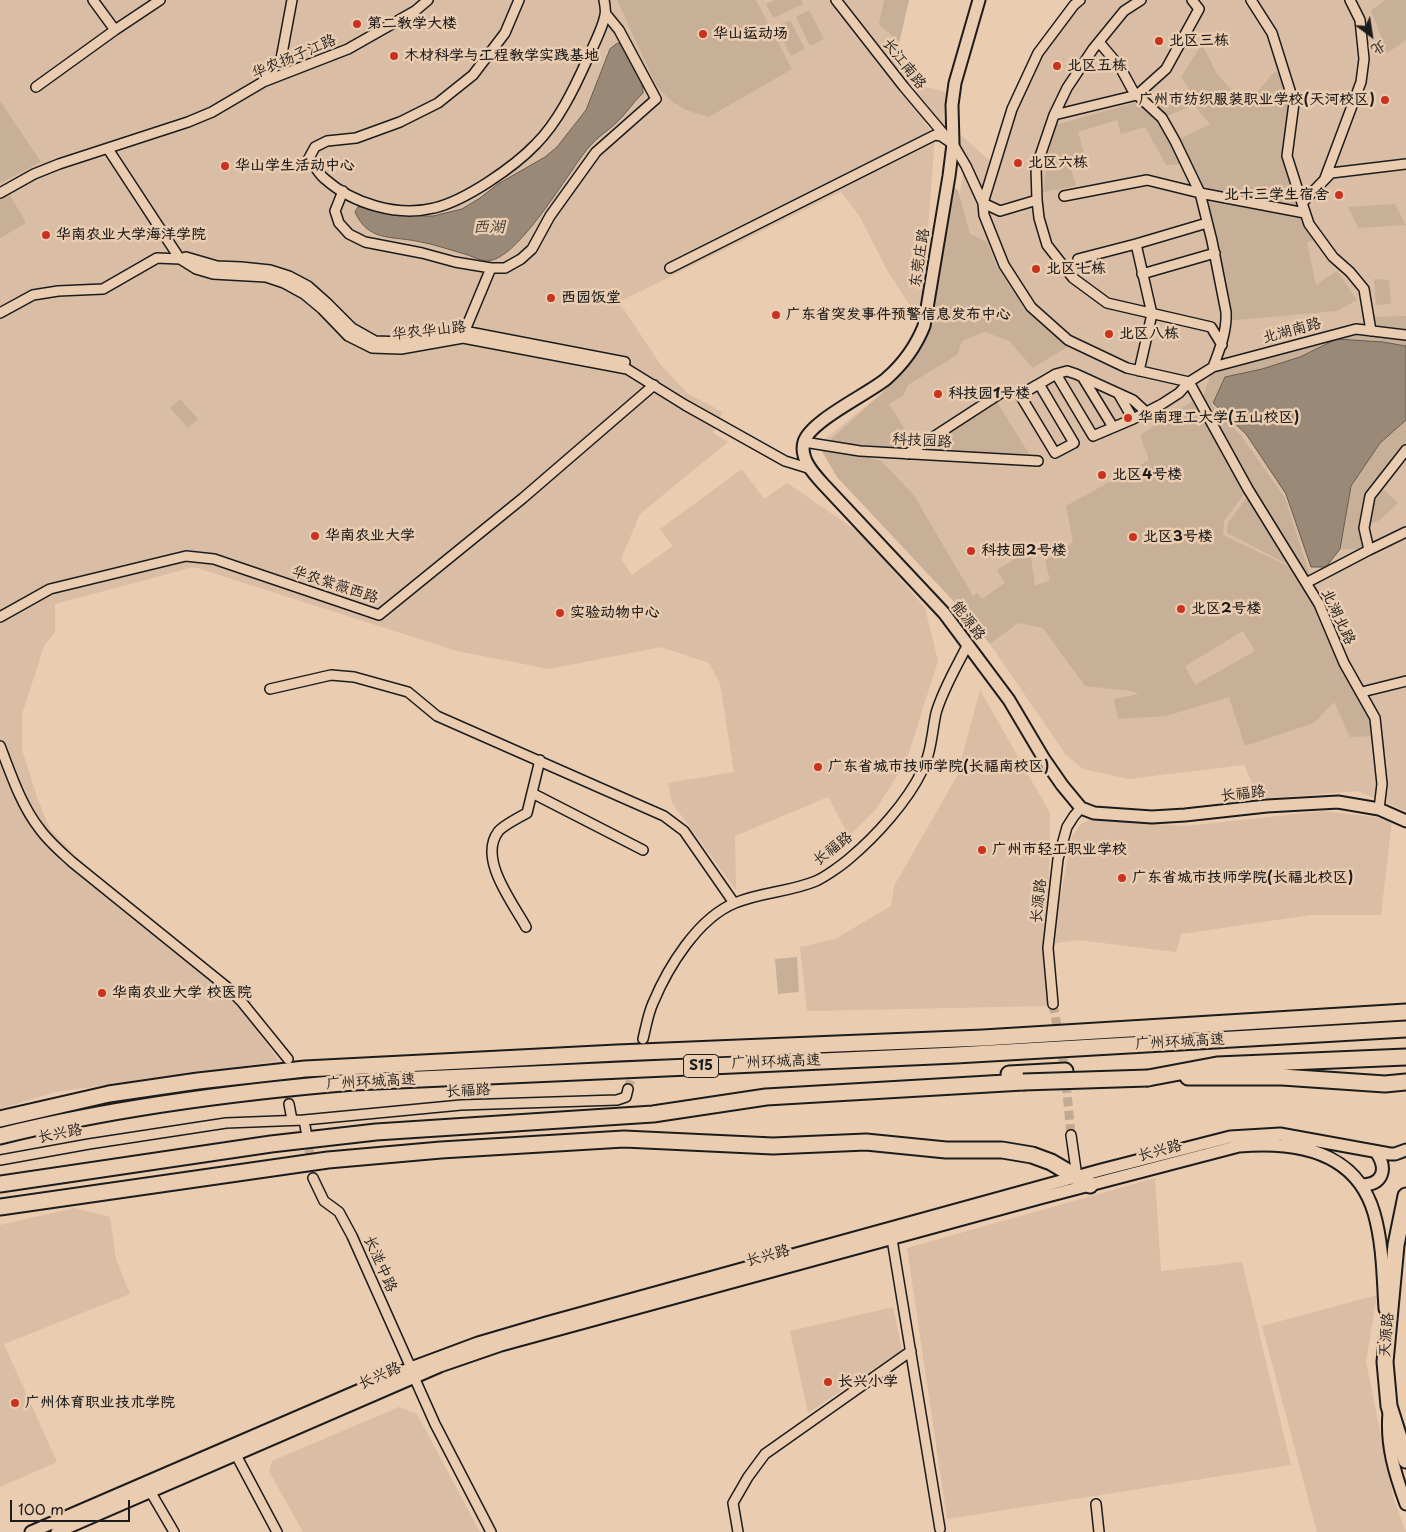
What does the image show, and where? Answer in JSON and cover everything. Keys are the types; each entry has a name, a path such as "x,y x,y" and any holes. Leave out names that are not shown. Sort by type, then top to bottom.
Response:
{"highway":[{"name":"广州环城高速","path":"0,1118 109,1094 198,1081 305,1069 617,1053 983,1038 1406,1012"},
{"name":"广州环城高速","path":"0,1136 81,1117 146,1105 329,1084 727,1064 956,1055 1406,1029"},
{"path":"1148,1078 1217,1065 1406,1057"},
{"path":"817,1095 868,1088 886,1081 1065,1071"},
{"path":"0,1184 326,1137 472,1124 653,1114 751,1099 1023,1082 1148,1078 1282,1077 1385,1084 1406,1082"},
{"path":"0,1207 328,1160 441,1150 624,1138 773,1146 866,1142 946,1150 1002,1150 1032,1155 1051,1162 1090,1185"},
{"name":"天源路","path":"1405,1201 1396,1245 1387,1327 1385,1377 1389,1406 1406,1460"}],"street":[{"path":"93,0 115,30"},
{"path":"36,87 160,0"},
{"path":"263,82 281,59 292,0"},
{"name":"华农扬子江路","path":"0,193 34,174 188,122 212,112 263,82 348,49 415,11 428,0"},
{"path":"519,0 505,33 473,75 438,103 400,122 356,138 327,141 315,147 309,158 324,178 343,192 378,207 397,210 434,208 456,200 492,180 536,144 557,117 582,71 606,14 604,0"},
{"name":"长江南路","path":"836,0 904,87 953,144 966,166 983,203 984,214 1004,265 1031,306 1068,340 1127,368 1190,382"},
{"name":"东莞庄路","path":"804,442 813,429 823,421 887,378 918,339 927,314 953,144 952,105 955,82 979,0"},
{"path":"1036,200 1000,210 983,203 1012,109 1038,53 1074,5 1080,0"},
{"path":"1141,0 1124,11 1099,42 1067,88 1054,115 1036,168 1036,200 1039,218 1048,245 1073,278 1107,303 1211,326 1222,345"},
{"path":"1054,115 1138,95 1166,69 1199,9 1192,0"},
{"path":"1251,0 1272,33 1294,103 1287,156 1309,224 1333,257 1350,272 1364,289 1371,331"},
{"path":"1324,179 1361,82 1364,60 1360,20 1350,0"},
{"path":"343,192 336,212 339,223 348,234 365,242 422,252 455,262 491,268 505,268 521,259 532,249 550,216 596,152 656,99 619,30 606,14"},
{"path":"1099,42 1120,67 1133,91 1162,118 1200,194 1215,253 1226,312 1222,345 1213,367"},
{"path":"670,268 935,136 941,136 953,144"},
{"path":"108,149 180,259"},
{"path":"1302,203 1331,173 1406,164"},
{"path":"1064,196 1147,180 1200,194 1305,212"},
{"path":"1078,259 1207,223"},
{"path":"1136,244 1152,314 1140,371"},
{"path":"1142,274 1215,253"},
{"name":"华农华山路","path":"0,313 33,295 58,291 103,289 157,258 180,259 212,274 266,277 284,283 304,294 322,309 348,336 374,344 401,349 463,334 626,366 685,405 784,461 811,469"},
{"path":"463,334 491,268"},
{"name":"北湖南路","path":"1056,374 1093,436 1146,412 1179,393 1190,382 1213,367 1356,329 1406,335"},
{"path":"1039,384 1074,443 1055,453 1020,395 1056,374 1067,371 1083,377 1133,400 1146,412"},
{"path":"1083,377 1113,427"},
{"path":"1190,382 1248,489 1306,583"},
{"name":"华农紫薇西路","path":"0,618 50,589 186,556 214,559 379,615 523,498 654,386"},
{"path":"907,454 1001,393"},
{"path":"1118,393 1133,419"},
{"path":"804,442 805,457 811,469"},
{"name":"科技园路","path":"804,442 860,451 1038,461"},
{"path":"1370,550 1364,528 1370,496 1406,450"},
{"name":"能源路","path":"811,469 944,613 1009,700 1062,785 1082,808"},
{"name":"北湖北路","path":"1378,809 1382,784 1375,718 1344,663 1319,604 1306,583 1406,532"},
{"name":"长福路","path":"643,1039 653,1004 672,966 693,935 714,916 734,903 816,881 850,859 908,797 923,770 937,712 949,680 968,644"},
{"path":"270,689 331,675 354,677 408,692 437,716 664,816 684,831 734,903"},
{"path":"1362,692 1406,681"},
{"path":"0,746 18,792 37,827 51,843 228,988 242,1001 288,1059"},
{"path":"526,927 493,868 491,850 498,831 527,813 540,760"},
{"path":"532,793 643,850"},
{"name":"长福路","path":"1082,808 1094,813 1152,817 1348,802 1378,809 1406,821"},
{"name":"长源路","path":"1053,1004 1048,948 1058,859 1067,827 1082,808"},
{"name":"长福路","path":"304,1120 461,1106 618,1100 626,1097 628,1089"},
{"path":"288,1104 292,1120"},
{"path":"304,1120 306,1130"},
{"name":"长兴路","path":"0,1160 226,1123 304,1120"},
{"name":"长兴路","path":"31,1532 412,1372 440,1366 501,1345 891,1233 1076,1177 1206,1142 1248,1135 1280,1134 1395,1154 1406,1150"},
{"path":"1071,1135 1076,1177"},
{"name":"长兴路","path":"891,1233 1090,1185 1226,1149 1266,1145 1293,1147 1321,1154 1345,1167 1361,1185 1370,1203 1378,1229 1387,1327"},
{"path":"1361,1185 1379,1179 1383,1171 1383,1164 1376,1152"},
{"name":"长湴中路","path":"313,1178 324,1201 340,1212 435,1424 491,1532"},
{"path":"891,1233 940,1529"},
{"path":"738,1532 733,1503 748,1477 765,1454 911,1351"},
{"path":"1389,1406 1388,1426 1391,1454 1406,1504"},
{"path":"230,1450 277,1532"},
{"name":"长兴路","path":"57,1532 150,1491 230,1450"},
{"path":"150,1491 174,1532"},
{"path":"1096,1504 1098,1532"}],"shaded area":[{"path":"0,0 909,0 898,50 916,85 946,92 943,119 992,163 1010,105 1073,0 1406,0 1406,811 1357,791 1259,799 1244,765 1128,779 1083,769 1066,755 990,644 966,615 837,477 819,444 882,393 927,338 951,242 966,157 952,134 922,121 935,135 924,282 917,317 887,270 860,217 841,192 619,302 660,364 687,393 722,412 713,433 728,442 640,514 621,559 632,575 673,546 660,529 742,469 764,499 787,483 863,535 925,608 938,661 906,762 876,809 849,836 828,797 735,836 736,890 672,803 668,783 734,772 720,684 709,663 661,647 549,669 457,651 194,567 55,604 55,632 44,646 22,714 22,750 38,800 50,829 91,871 252,1001 245,1013 279,1061 55,1092 0,1109"},
{"name":"华山运动场","path":"617,0 756,0 792,69 709,117 692,112 674,103 656,85"},
{"path":"775,0 801,0 803,4 773,18 766,4"},
{"path":"884,0 909,0 899,42 879,24"},
{"path":"1386,0 1406,0 1406,40 1387,53 1371,10"},
{"path":"809,10 824,39 810,46 796,17"},
{"path":"790,20 805,49 791,56 776,27"},
{"path":"1202,44 1217,74 1246,106 1274,72 1285,73 1294,103 1287,156 1305,213 1214,197 1301,217 1313,240 1307,243 1316,285 1337,271 1357,300 1337,311 1226,321 1200,194 1175,141 1210,124 1194,105 1162,118 1137,95 1166,104 1193,95 1181,77"},
{"path":"0,101 41,162 0,183"},
{"path":"1137,102 1159,122 1181,164 1166,165 1145,127 1121,134 1117,120 1078,132 1084,153 1068,158 1076,186 1043,192 1047,160 1055,125"},
{"path":"947,184 958,190 970,234 987,242 996,265 1022,305 1069,346 1033,368 1009,341 985,332 962,341 957,355 908,385 903,396 889,404 912,440 904,449 828,442 882,393 927,338"},
{"path":"8,192 26,223 0,238 0,197"},
{"path":"1395,204 1406,225 1358,228 1348,207"},
{"path":"1374,279 1389,280 1391,304 1376,305"},
{"path":"1406,316 1406,346 1383,342 1337,339 1300,357 1262,369 1225,377 1211,404 1242,437 1285,498 1310,575 1293,567 1202,400 1213,367 1356,329 1371,331 1369,317"},
{"path":"180,399 198,419 188,428 170,408"},
{"path":"1192,401 1248,489 1224,521 1223,535 1298,571 1373,714 1372,736 1350,737 1334,702 1314,723 1245,746 1229,697 1166,716 1118,719 1114,699 1139,694 1131,691 1085,686 1043,628 1018,623 990,644 966,614 837,477 817,443 881,461 913,494 973,596 977,593 982,599 1005,583 997,570 1030,549 1035,586 1050,580 1045,561 1073,542 1066,506 1149,460 1140,435","holes":["1243,631 1255,651 1195,685 1185,666"]},
{"path":"997,402 1029,454 920,450"},
{"path":"1406,420 1406,450 1370,496 1365,524 1374,502 1383,489 1398,503 1381,519 1364,528 1369,550 1340,549 1351,486 1380,443"},
{"path":"1247,497 1291,566 1227,533 1228,523"},
{"name":"广州市轻工职业学校","path":"980,690 1050,813 1047,1006 807,1011 800,947 835,939 891,906 894,886 957,776"},
{"path":"1324,811 1392,819 1381,915 1311,915 1181,934 1176,952 1078,940 1051,944 1072,836 1081,824 1092,819 1185,826"},
{"path":"797,957 799,992 778,994 775,959"},
{"path":"1155,1178 1161,1271 1242,1262 1291,1465 947,1519 907,1248"},
{"name":"广州体育职业技术学院","path":"74,1208 110,1217 116,1259 130,1294 4,1344 57,1462 0,1487 0,1225"},
{"path":"1377,1295 1366,1362 1394,1500 1406,1532 1317,1532 1262,1326"},
{"name":"长兴小学","path":"893,1307 902,1350 808,1413 790,1331"},
{"path":"399,1407 417,1414 480,1532 303,1532 269,1471 272,1461"}],"water":[{"name":"西湖","path":"618,43 626,51 635,66 643,93 621,119 592,143 542,213 513,247 499,257 486,261 429,244 381,236 366,228 360,221 355,212 358,207 401,215 419,216 433,216 462,209 498,184 545,157 557,147 586,110 610,49"},
{"path":"1337,339 1383,342 1406,346 1406,420 1380,443 1351,486 1340,549 1326,567 1311,567 1286,494 1246,434 1213,403 1225,377 1262,369 1300,357"}],"tunnel":[{"path":"1053,1004 1065,1071 1071,1135"},
{"path":"628,1089 643,1039"},
{"path":"288,1067 289,1104"},
{"path":"307,1136 313,1178"}],"place":[{"name":"第二教学大楼","path":"357,24"},
{"name":"华山运动场","path":"703,34"},
{"name":"北区三栋","path":"1159,41"},
{"name":"木材科学与工程教学实践基地","path":"394,56"},
{"name":"北区五栋","path":"1057,66"},
{"name":"广州市纺织服装职业学校(天河校区)","path":"1385,100"},
{"name":"北区六栋","path":"1018,163"},
{"name":"华山学生活动中心","path":"225,166"},
{"name":"北十三学生宿舍","path":"1339,195"},
{"name":"华南农业大学海洋学院","path":"46,235"},
{"name":"北区七栋","path":"1036,269"},
{"name":"西园饭堂","path":"551,298"},
{"name":"广东省突发事件预警信息发布中心","path":"776,315"},
{"name":"北区八栋","path":"1109,334"},
{"name":"科技园1号楼","path":"938,394"},
{"name":"华南理工大学(五山校区)","path":"1128,418"},
{"name":"北区4号楼","path":"1102,475"},
{"name":"华南农业大学","path":"315,536"},
{"name":"北区3号楼","path":"1133,537"},
{"name":"科技园2号楼","path":"971,551"},
{"name":"北区2号楼","path":"1181,609"},
{"name":"实验动物中心","path":"560,613"},
{"name":"广东省城市技师学院(长福南校区)","path":"818,767"},
{"name":"广州市轻工职业学校","path":"982,850"},
{"name":"广东省城市技师学院(长福北校区)","path":"1122,878"},
{"name":"华南农业大学 校医院","path":"102,993"},
{"name":"长兴小学","path":"828,1382"},
{"name":"广州体育职业技术学院","path":"15,1403"}]}
